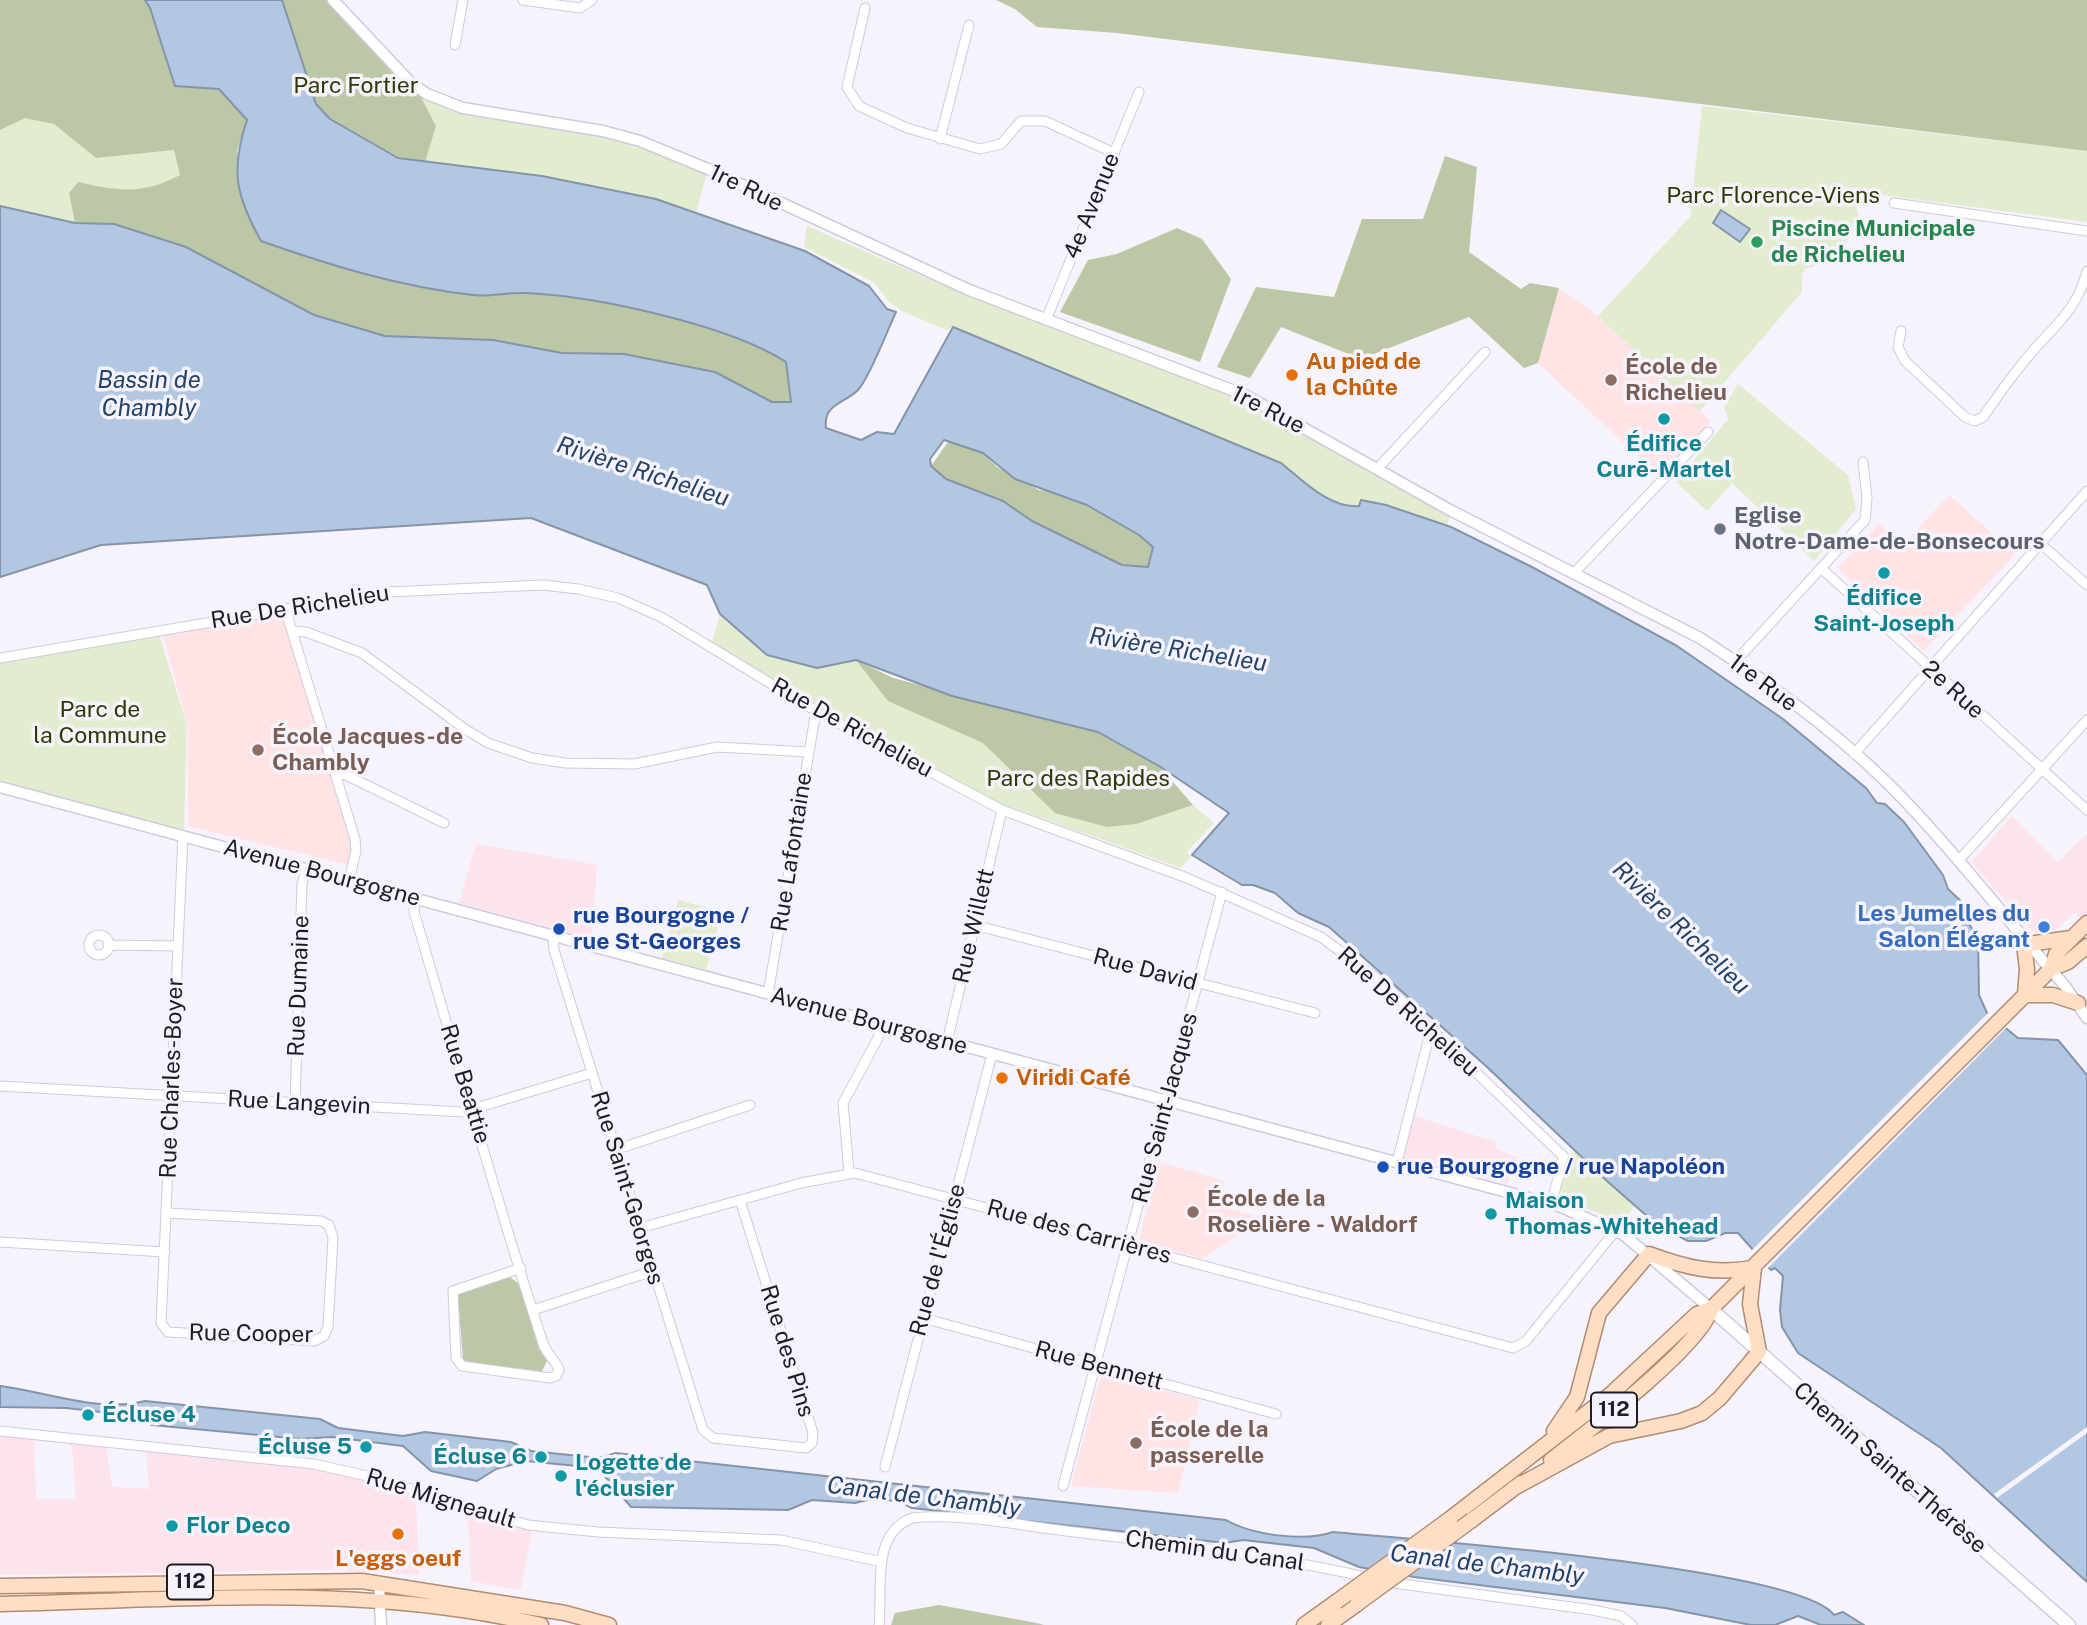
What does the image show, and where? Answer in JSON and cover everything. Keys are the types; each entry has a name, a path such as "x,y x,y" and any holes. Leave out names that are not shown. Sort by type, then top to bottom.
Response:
{"main road":[{"name":"112","path":"2051,969 2056,954 2087,923"},
{"path":"2072,938 2026,941 2025,995 2053,995 2078,1003"},
{"name":"112","path":"1304,1625 1531,1457 1611,1394 1698,1314 1711,1309 2051,969 2068,962 2087,946"},
{"path":"1514,1488 1548,1472 1603,1438 1630,1429 1689,1419 1702,1413 1720,1398 1759,1352 1750,1312 1754,1268 1725,1272 1702,1270 1649,1254 1602,1308 1575,1403 1531,1457"},
{"name":"112","path":"1328,1625 1514,1488 1656,1373 1707,1323 1711,1309"},
{"name":"Chemin Sainte-Thérèse","path":"1711,1309 2069,1625"},
{"name":"112","path":"0,1586 334,1580 379,1582 565,1613 609,1625"},
{"name":"112","path":"0,1604 316,1598 379,1600 452,1608 541,1625"}],"street":[{"name":"1re Rue","path":"334,0 410,82 427,94 463,108 603,131 640,141 708,169 912,266 1245,395 1448,509 1700,638 1736,661 1854,754 1908,803 2051,969 2087,1018"},
{"path":"456,46 463,0"},
{"path":"523,0 580,8 592,0"},
{"path":"865,8 848,74 849,95 859,106 940,139 991,148 1001,144 1021,121 1036,119 1114,153"},
{"path":"940,139 969,25"},
{"name":"4e Avenue","path":"1046,320 1139,92"},
{"path":"1894,203 2087,231"},
{"path":"1901,331 1898,347 1905,361 1965,417 1975,421 1983,417 2023,362 2072,310 2082,292 2087,271"},
{"path":"1378,468 1485,352"},
{"path":"1575,572 1708,432"},
{"path":"1736,661 1865,520 1867,498 1863,463"},
{"path":"1854,754 2087,491"},
{"path":"2041,544 2087,585"},
{"name":"2e Rue","path":"1821,568 2087,810"},
{"name":"Rue De Richelieu","path":"0,658 398,591 543,585 618,598 650,611 816,711 1002,810 1222,892 1334,945 1383,983 1564,1157 1551,1204"},
{"path":"285,608 356,845 349,880"},
{"path":"292,631 306,632 362,653 470,733 532,758 565,763 634,764 717,747 808,752"},
{"name":"Rue Lafontaine","path":"768,994 816,711"},
{"path":"1958,861 2087,720"},
{"path":"334,772 346,775 444,823"},
{"name":"Avenue Bourgogne","path":"0,787 1551,1204 1616,1230 1649,1254 1711,1309"},
{"name":"Rue Willett","path":"947,1041 1002,810"},
{"name":"Rue Charles-Boyer","path":"160,1321 173,1096 171,1073 183,836"},
{"name":"Rue Dumaine","path":"295,1103 302,883 307,869"},
{"name":"Rue Saint-Jacques","path":"1063,1486 1222,892"},
{"name":"Rue Beattie","path":"415,899 414,912 545,1350 558,1366 556,1376 482,1370 459,1364 451,1298 453,1291 520,1268"},
{"name":"Rue David","path":"974,925 1315,1013"},
{"name":"Rue Saint-Georges","path":"554,936 554,950 615,1150 701,1426 710,1437"},
{"path":"108,945 176,946"},
{"path":"849,1173 843,1103 878,1038 882,1024"},
{"path":"1397,1162 1428,1041 1434,1033"},
{"name":"Rue de l'Église","path":"885,1467 992,1054"},
{"name":"Rue Langevin","path":"0,1086 452,1112 473,1110 592,1073"},
{"path":"615,1150 750,1105"},
{"name":"Rue des Carrières","path":"640,1228 849,1173 954,1198 1504,1346 1518,1347 1616,1230"},
{"name":"Rue des Pins","path":"710,1437 799,1448 809,1446 813,1440 740,1200"},
{"name":"Rue Cooper","path":"160,1321 168,1332 320,1339 327,1331 333,1238 331,1228 321,1222 167,1213"},
{"path":"0,1242 165,1252"},
{"path":"533,1310 653,1270"},
{"name":"Rue Bennett","path":"923,1318 1276,1414"},
{"name":"Rue Migneault","path":"0,1431 314,1464 376,1478 528,1525 598,1532 781,1540 882,1562"},
{"name":"Chemin du Canal","path":"879,1625 882,1562 888,1539 904,1521 921,1517 1154,1541 1311,1564 1394,1583 1606,1612 1620,1616 1632,1625"},
{"path":"379,1582 381,1625"}],"shaded area":[{"name":"École de Richelieu","path":"1559,288 1598,316 1711,421 1660,477 1538,363"},
{"path":"1949,495 2015,554 1924,651 1838,568 1879,524 1903,545"},
{"name":"École Jacques-de Chambly","path":"287,613 355,844 349,865 188,826 188,727 163,635"},
{"path":"2012,816 2058,862 2087,834 2087,922 2073,913 2057,929 2040,935 2031,930 1971,862"},
{"path":"476,844 597,865 592,939 459,903"},
{"path":"1414,1116 1496,1142 1496,1149 1516,1157 1507,1184 1408,1158 1404,1152"},
{"name":"École de la Roselière - Waldorf","path":"1159,1162 1225,1181 1218,1206 1263,1218 1202,1259 1139,1241"},
{"name":"École de la passerelle","path":"1105,1375 1200,1400 1178,1493 1071,1486 1100,1378"},
{"path":"0,1436 34,1439 36,1499 76,1499 72,1448 69,1442 106,1445 112,1487 149,1489 146,1449 299,1465 375,1483 416,1498 419,1575 333,1570 0,1575"},
{"path":"468,1515 532,1530 521,1590 471,1581"}],"green space":[{"path":"0,0 145,0 247,121 237,151 261,241 339,267 419,287 473,295 555,295 624,306 697,325 732,336 787,362 791,402 772,402 715,372 625,354 562,353 493,340 385,336 314,315 186,247 114,224 75,223 69,193 78,182 118,189 154,186 180,175 174,150 96,158 54,124 25,118 0,130"},
{"path":"282,0 329,0 415,86 436,126 425,162 398,157 330,119 316,104"},
{"name":"Parc Fortier","path":"308,0 410,82 463,108 603,131 708,169 696,213 656,199 398,158 330,119 316,104 287,18"},
{"path":"996,0 2087,0 2087,151 1117,33 1037,27 1015,9"},
{"name":"Parc Florence-Viens","path":"1702,106 2087,151 2087,222 1889,196 1864,190 1856,202 1860,225 1829,262 1805,269 1802,275 1802,292 1700,411 1598,316 1690,217"},
{"path":"25,117 54,124 96,158 174,150 180,175 154,186 130,189 105,188 77,182 69,193 75,223 0,206 0,130"},
{"path":"1445,156 1477,167 1469,252 1521,289 1530,283 1559,288 1538,363 1524,368 1469,317 1361,359 1281,327 1250,378 1217,367 1256,287 1334,297 1362,219 1423,219"},
{"path":"807,226 963,294 1046,320 1245,395 1450,515 1447,526 1386,505 1361,500 1360,506 1338,503 1307,485 1281,463 953,327 947,330 904,312 889,302 873,282 804,247"},
{"path":"1177,228 1202,239 1231,279 1200,362 1060,312 1088,260 1117,254"},
{"path":"1738,384 1848,475 1856,509 1814,561 1732,483 1707,511 1676,482 1728,419 1724,407"},
{"path":"948,442 983,453 997,467 1039,490 1057,492 1087,505 1139,535 1153,547 1148,567 1122,565 1032,521 1003,501 946,479 931,466"},
{"name":"Parc des Rapides","path":"720,614 767,655 817,668 856,660 893,678 1159,766 1193,805 1214,823 1186,853 1191,856 1181,868 994,801 812,704 712,643"},
{"name":"Parc de la Commune","path":"158,631 187,725 184,830 0,781 0,658"},
{"path":"856,660 893,678 1098,732 1159,766 1193,805 1136,824 1107,827 1055,813 983,743 888,701"},
{"path":"678,900 722,912 706,970 662,958"},
{"path":"1574,1150 1635,1205 1629,1213 1642,1230 1640,1235 1610,1218 1561,1198 1560,1192"},
{"path":"510,1277 519,1284 539,1349 547,1361 542,1371 469,1363 463,1359 458,1297 460,1293"},
{"path":"939,1605 1044,1625 891,1625 895,1613"}],"water":[{"path":"145,0 282,0 316,104 330,119 398,158 542,176 656,199 805,251 869,286 887,309 896,312 862,384 852,395 831,409 826,428 861,440 877,432 894,434 953,327 1281,463 1307,485 1338,503 1359,506 1361,500 1386,505 1451,527 1532,567 1677,646 1783,719 1866,788 1877,803 1885,804 1904,822 1943,875 1948,889 1965,905 1968,922 1978,939 1979,995 1987,1013 2018,1038 2058,1040 2087,1075 2087,1582 1941,1448 1798,1353 1782,1327 1780,1310 1783,1276 1775,1268 1771,1270 1738,1233 1725,1233 1706,1241 1688,1241 1656,1224 1486,1066 1329,927 1298,913 1275,893 1253,885 1242,885 1192,855 1229,813 1159,766 1098,732 952,696 856,660 817,668 767,655 720,614 707,585 531,518 101,545 0,577 0,206 75,223 114,224 186,247 314,315 385,336 493,340 562,353 624,354 715,372 772,402 791,402 786,362 731,336 697,325 624,306 555,295 479,295 419,287 339,267 261,241 246,210 238,183 238,154 247,120 219,89 175,86","holes":["944,440 983,453 1015,479 1087,505 1139,535 1153,547 1148,567 1122,565 1032,521 1003,501 946,479 931,466 930,459"]},
{"path":"1721,210 1750,229 1740,242 1713,223"},
{"name":"Canal de Chambly","path":"0,1386 91,1403 110,1405 145,1401 320,1419 338,1428 403,1436 425,1432 511,1442 531,1451 599,1458 616,1453 1226,1520 1250,1530 1293,1537 1333,1532 1599,1558 1680,1569 1752,1583 1806,1598 1834,1615 1843,1612 1864,1625 1821,1625 1798,1616 1775,1625 1751,1625 1665,1608 1414,1577 1359,1567 1314,1548 1243,1540 1225,1543 912,1508 898,1501 871,1499 855,1503 812,1500 788,1510 631,1507 598,1468 526,1461 496,1469 477,1481 431,1471 403,1446 332,1437 301,1439 152,1425 127,1415 66,1408 0,1407"}],"pier":[{"path":"1990,1011 2007,1027 1766,1270 1747,1249 1751,1251"},
{"path":"2087,1427 2087,1433 1997,1498 1994,1494"}],"place":[{"name":"Piscine Municipale de Richelieu","path":"1757,242"},
{"name":"Au pied de la Chûte","path":"1292,375"},
{"name":"École de Richelieu","path":"1611,380"},
{"name":"Édifice Curē-Martel","path":"1664,419"},
{"name":"Eglise Notre-Dame-de-Bonsecours","path":"1720,529"},
{"name":"Édifice Saint-Joseph","path":"1884,573"},
{"name":"École Jacques-de Chambly","path":"258,750"},
{"name":"Les Jumelles du Salon Élégant","path":"2044,927"},
{"name":"rue Bourgogne / rue St-Georges","path":"559,929"},
{"name":"Viridi Café","path":"1002,1078"},
{"name":"rue Bourgogne / rue Napoléon","path":"1383,1167"},
{"name":"École de la Roselière - Waldorf","path":"1193,1212"},
{"name":"Maison Thomas-Whitehead","path":"1491,1214"},
{"name":"Écluse 4","path":"88,1415"},
{"name":"École de la passerelle","path":"1136,1443"},
{"name":"Écluse 5","path":"366,1447"},
{"name":"Écluse 6","path":"541,1457"},
{"name":"Logette de l'éclusier","path":"561,1476"},
{"name":"Flor Deco","path":"172,1526"},
{"name":"L'eggs oeuf","path":"398,1534"}],"water label":[{"name":"Bassin de Chambly","path":"149,395"},
{"name":"Rivière Richelieu","path":"643,472"},
{"name":"Rivière Richelieu","path":"1178,650"},
{"name":"Rivière Richelieu","path":"1681,928"}]}
